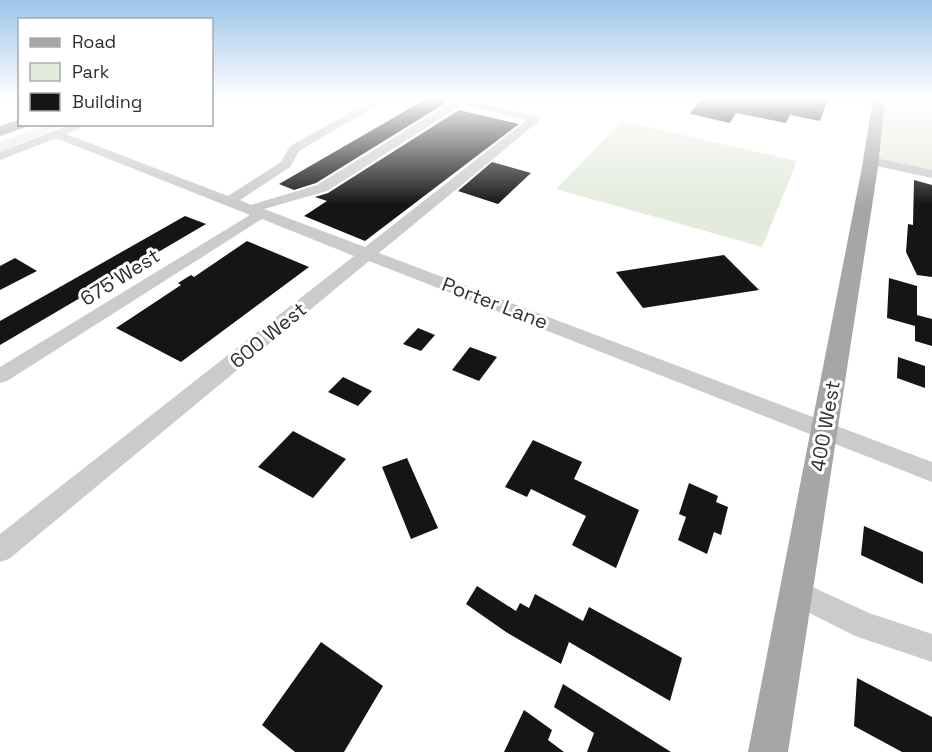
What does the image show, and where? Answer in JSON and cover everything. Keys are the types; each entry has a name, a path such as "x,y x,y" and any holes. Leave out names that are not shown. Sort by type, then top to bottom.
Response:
{"main road":[{"name":"400 West","path":"768,752 874,134"}],"street":[{"path":"229,201 286,164 294,149 320,134"},
{"name":"675 West","path":"0,376 256,211 322,188 408,134"},
{"name":"600 West","path":"0,550 517,134"},
{"path":"0,156 57,135"},
{"name":"Porter Lane","path":"57,135 932,472"},
{"path":"871,161 932,174"},
{"path":"795,592 865,626 932,648"}],"green space":[{"path":"22,134 44,134 0,152 0,142"},
{"path":"609,134 679,134 797,161 762,247 556,189"},
{"path":"874,134 932,134 932,174 871,161"}],"building":[{"path":"365,134 395,134 316,183 294,190 279,184"},
{"path":"421,134 506,134 365,241 304,216 327,201 315,197 328,193"},
{"path":"492,162 531,173 498,204 458,191"},
{"path":"914,180 932,185 932,277 917,275 906,252 908,224 913,225"},
{"path":"185,216 206,224 0,345 0,321"},
{"path":"247,241 309,267 181,362 116,328 181,285 178,283 191,275 194,277"},
{"path":"724,255 759,290 643,308 616,272"},
{"path":"15,258 37,271 0,290 0,266"},
{"path":"889,278 917,286 917,315 932,319 932,346 915,341 915,326 887,318"},
{"path":"418,328 435,335 421,351 403,344"},
{"path":"470,347 497,357 479,381 452,370"},
{"path":"898,357 925,366 925,388 897,378"},
{"path":"343,377 372,391 358,406 328,392"},
{"path":"293,431 346,459 313,498 258,467"},
{"path":"533,440 582,462 574,479 639,510 616,568 572,545 586,516 531,489 527,497 505,487"},
{"path":"407,458 438,528 411,539 382,467"},
{"path":"689,483 718,496 716,502 728,507 721,535 714,532 707,554 678,540 686,517 679,514"},
{"path":"864,526 923,552 923,584 861,555"},
{"path":"477,586 516,611 520,603 529,608 535,594 583,621 589,607 682,658 670,701 569,642 561,664 506,632 466,604"},
{"path":"321,642 383,686 344,752 295,752 262,725"},
{"path":"857,678 932,717 932,752 902,752 854,726"},
{"path":"563,684 671,752 587,752 594,733 554,707"},
{"path":"524,710 552,730 548,740 564,752 504,752"}]}
